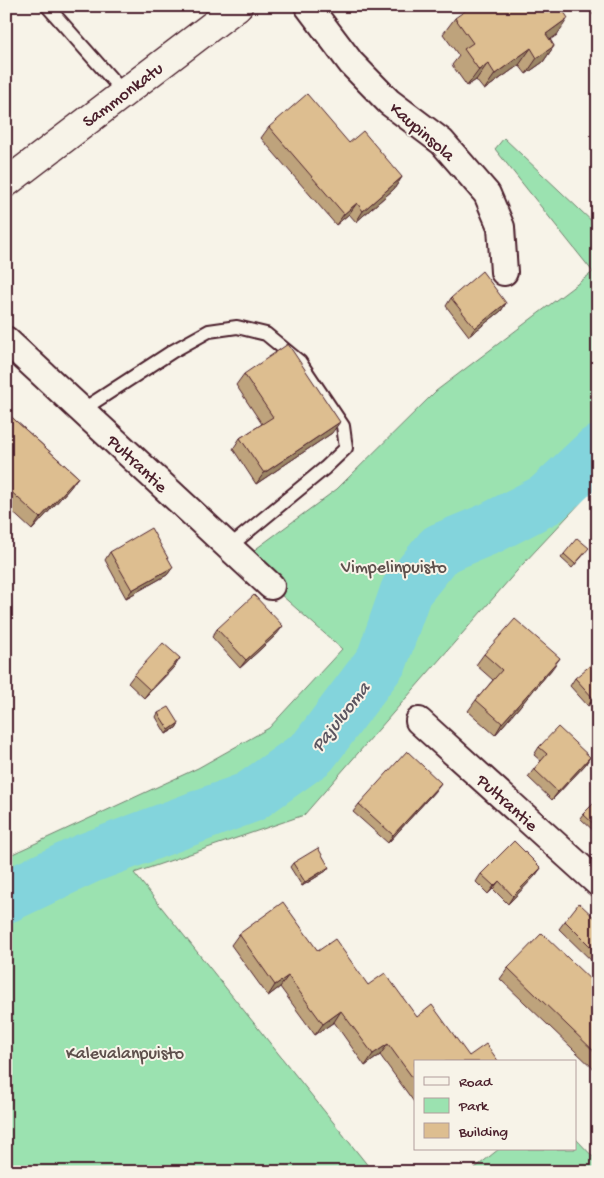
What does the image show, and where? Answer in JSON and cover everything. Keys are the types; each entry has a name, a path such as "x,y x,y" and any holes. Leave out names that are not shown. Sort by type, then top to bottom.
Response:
{"main road":[{"name":"Sammonkatu","path":"6,183 238,6"}],"street":[{"name":"Kaupinsola","path":"308,6 351,63 389,102 442,142 487,194 501,227 504,272"},
{"name":"Pultrantie","path":"6,340 271,586"},
{"name":"Pultrantie","path":"419,721 598,883"}],"lane":[{"path":"47,6 124,93"},
{"path":"82,410 173,351 209,331 237,327 266,334 300,362 344,426 346,448 325,468 229,546"}],"green space":[{"path":"504,138 598,227 598,484 523,564 304,815 134,873 373,1172 6,1172 6,857 198,768 269,728 342,649 271,586 253,551 337,489 436,391 593,272 495,149"},
{"path":"576,1139 598,1162 598,1172 470,1172 498,1150 576,1150"}],"building":[{"path":"472,6 560,6 568,18 546,34 554,46 537,58 531,48 495,74 488,63 479,70 464,49 473,43 455,18"},
{"path":"307,94 349,143 363,131 402,177 363,211 357,203 344,214 269,127"},
{"path":"482,271 506,303 475,328 451,298"},
{"path":"288,344 340,422 264,473 240,438 273,417 244,374"},
{"path":"6,412 78,477 40,518 6,487"},
{"path":"151,528 173,567 132,590 110,552"},
{"path":"577,538 589,548 575,564 564,554"},
{"path":"254,595 283,626 246,660 217,629"},
{"path":"515,619 560,658 502,723 476,700 502,670 484,654"},
{"path":"163,643 180,658 150,690 134,675"},
{"path":"598,659 598,694 593,698 575,678"},
{"path":"169,707 179,723 169,730 158,713"},
{"path":"558,727 590,757 558,792 534,769 547,754 539,747"},
{"path":"407,751 441,783 393,835 359,804"},
{"path":"598,799 598,828 583,814"},
{"path":"514,841 541,868 513,896 499,881 494,886 481,874"},
{"path":"318,848 329,867 305,882 293,863"},
{"path":"283,902 318,951 335,939 368,985 385,973 417,1017 432,1005 469,1056 486,1044 498,1060 414,1060 414,1080 388,1044 373,1054 341,1011 323,1024 288,976 275,985 239,934"},
{"path":"579,903 598,921 598,954 565,921"},
{"path":"542,933 598,987 598,1055 508,968"}],"waterway":[{"name":"Pajuluoma","path":"6,897 88,858 250,797 313,752 382,660 406,591 440,549 491,528 547,499 598,451"}],"park label":[{"name":"Vimpelinpuisto","path":"394,566"},
{"name":"Kalevalanpuisto","path":"125,1052"}]}
